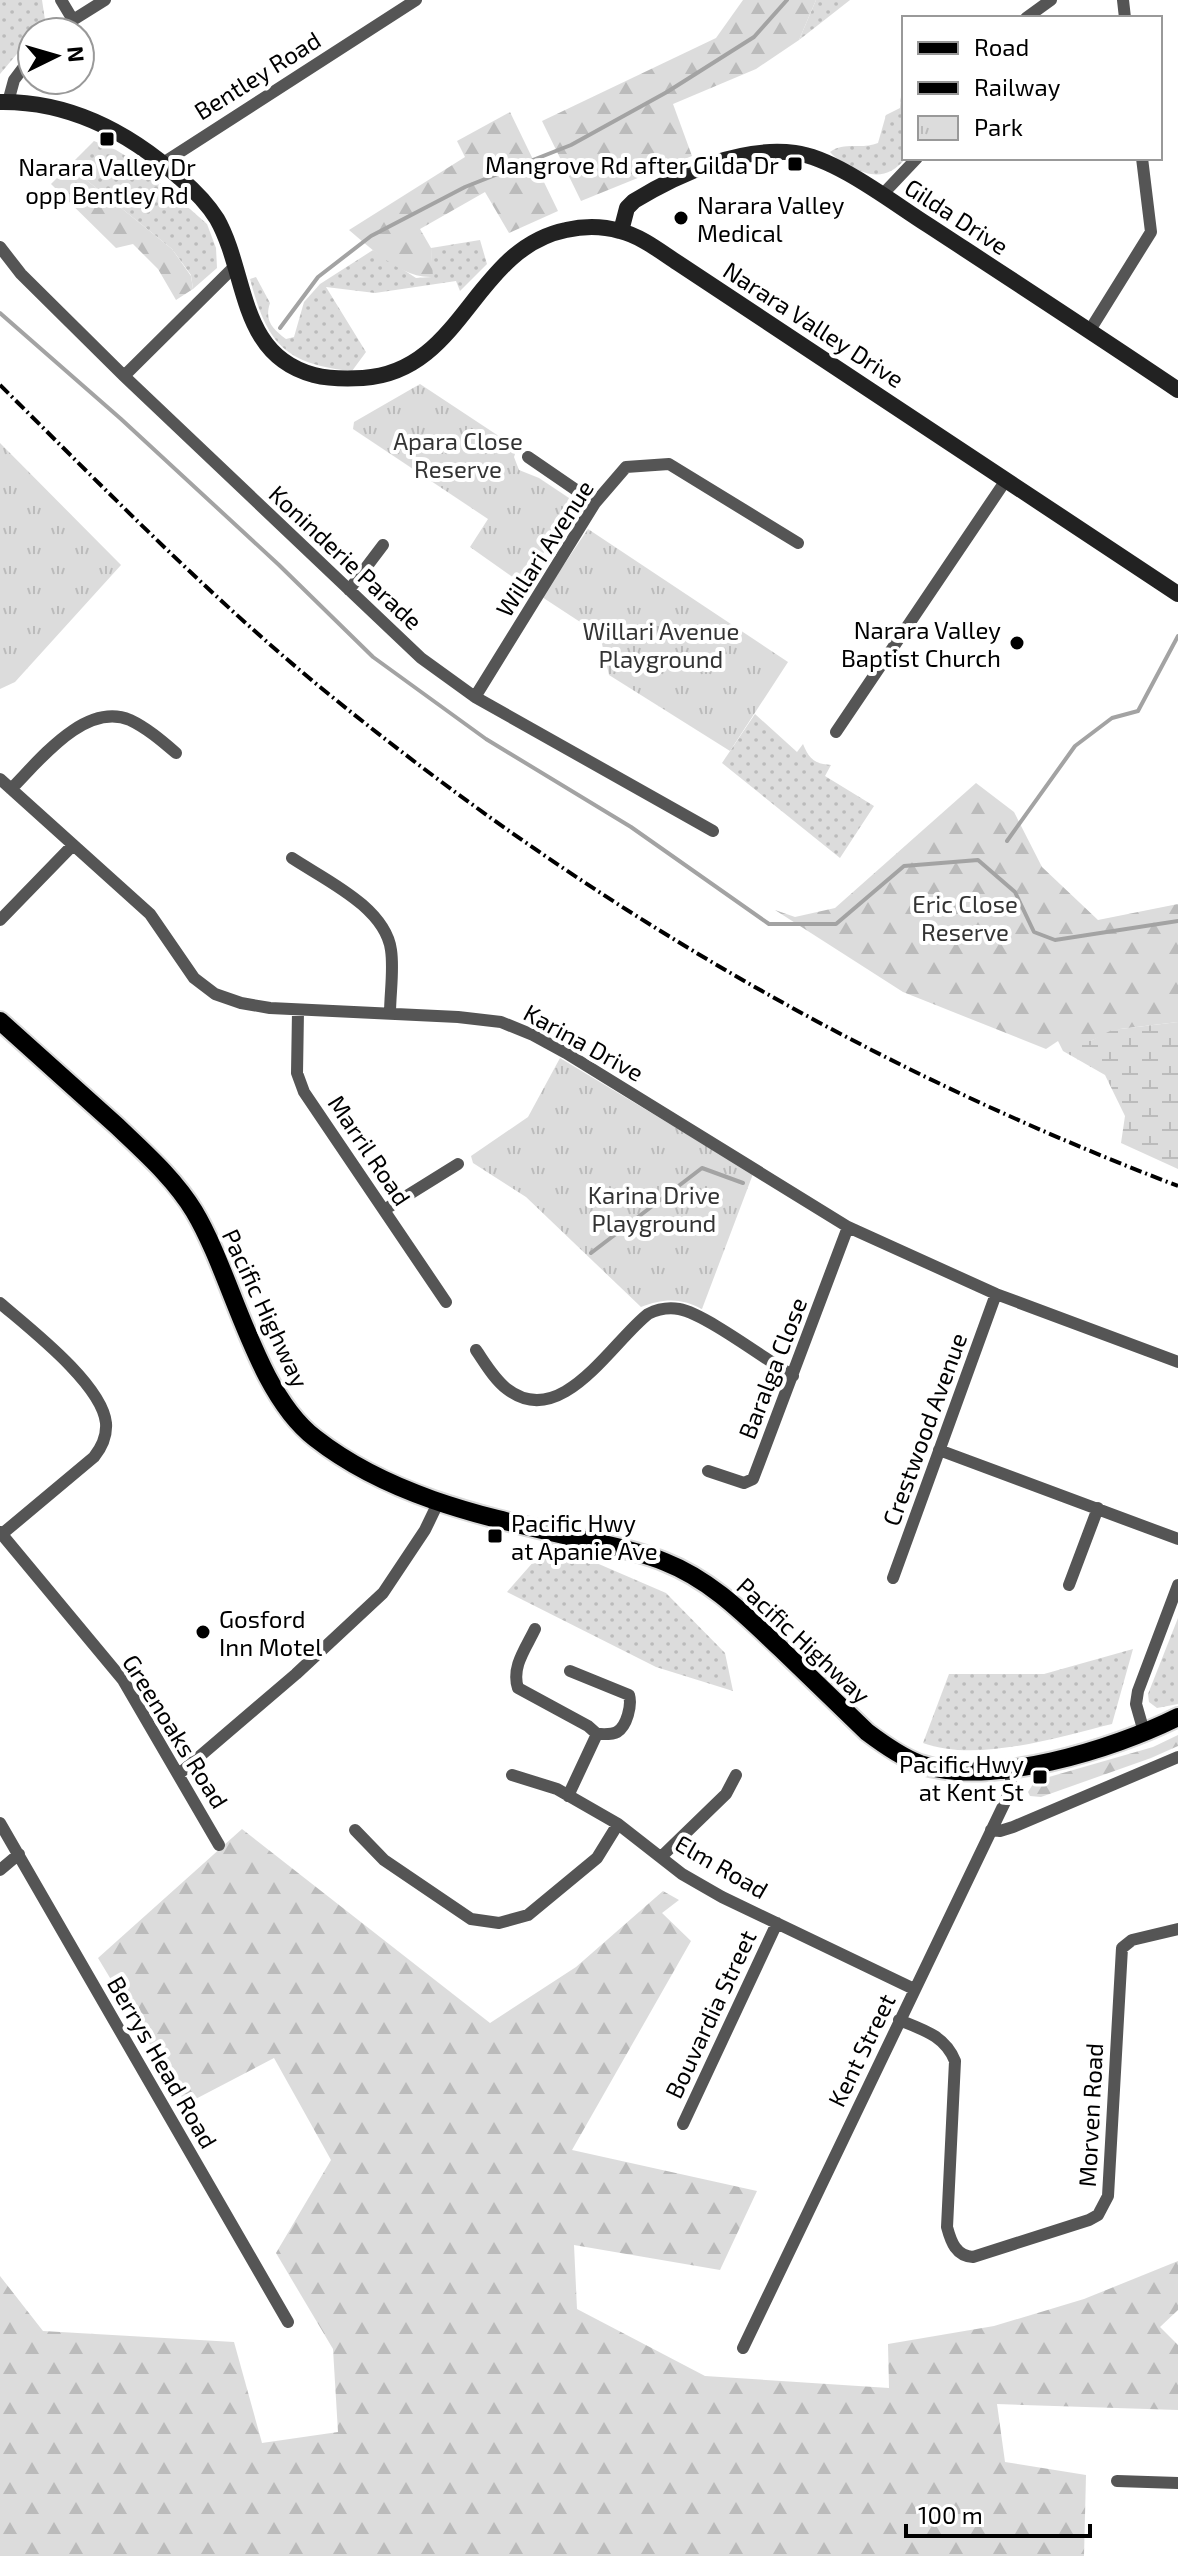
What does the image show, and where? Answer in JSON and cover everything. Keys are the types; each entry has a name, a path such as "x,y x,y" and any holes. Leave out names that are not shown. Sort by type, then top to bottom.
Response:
{"main road":[{"name":"Narara Valley Drive","path":"4,102 50,107 90,119 127,138 192,188 215,216 229,246 249,316 264,341 281,359 300,370 325,378 377,377 408,367 438,345 496,273 527,243 545,235 580,227 621,231 657,250 1178,594"},
{"name":"Gilda Drive","path":"621,231 627,208 643,195 719,161 751,153 809,155 882,195 1178,390"},
{"name":"Pacific Highway","path":"0,1021 117,1126 173,1183 194,1211 212,1247 270,1381 296,1420 317,1440 353,1463 391,1484 438,1503 665,1561 695,1576 733,1603 867,1732 921,1764 962,1771 1011,1770 1144,1732 1178,1717"}],"street":[{"path":"79,16 105,0"},
{"name":"Bentley Road","path":"163,163 416,0"},
{"path":"1029,16 1051,0"},
{"path":"4,102 16,77"},
{"path":"882,195 915,160"},
{"path":"1090,330 1151,232 1142,160"},
{"name":"Koninderie Parade","path":"0,247 21,274 124,376 421,658 475,697 713,831"},
{"path":"124,376 235,266"},
{"path":"528,457 595,503"},
{"name":"Willari Avenue","path":"475,697 595,503 626,467 669,464 798,543"},
{"path":"836,732 1006,480"},
{"path":"349,590 383,545"},
{"path":"11,789 71,730 95,719 128,719 176,753"},
{"name":"Karina Drive","path":"0,779 150,914 194,978 215,994 241,1003 298,1011 501,1022 533,1035 848,1227 996,1294 1178,1362"},
{"path":"0,920 72,846"},
{"path":"292,858 368,909 382,926 392,952 390,1014"},
{"name":"Marril Road","path":"298,1011 299,1083 446,1302"},
{"path":"384,1210 458,1164"},
{"name":"Baralga Close","path":"708,1471 744,1483 753,1479 848,1227"},
{"name":"Crestwood Avenue","path":"893,1578 996,1294"},
{"path":"0,1303 81,1377 106,1421 102,1447 94,1457 1,1533"},
{"path":"476,1350 506,1389 532,1401 545,1401 580,1381 648,1314 678,1309 696,1316 793,1376"},
{"path":"939,1450 1178,1539"},
{"path":"179,1774 296,1674 383,1593 425,1530 438,1503"},
{"path":"1069,1585 1098,1508"},
{"name":"Greenoaks Road","path":"1,1533 132,1693 219,1845"},
{"path":"1144,1732 1136,1704 1138,1691 1178,1585"},
{"path":"535,1629 517,1665 518,1688 597,1734 616,1733 622,1728 631,1704 629,1695 570,1671"},
{"path":"568,1796 597,1734"},
{"path":"991,1830 1013,1827 1178,1757"},
{"name":"Kent Street","path":"743,2348 991,1830 1011,1786 1011,1770"},
{"name":"Elm Road","path":"512,1775 557,1789 618,1824 682,1874 914,1989"},
{"path":"661,1857 726,1794 736,1775"},
{"name":"Berrys Head Road","path":"0,1823 288,2322"},
{"path":"355,1830 384,1860 471,1919 499,1923 528,1915 597,1858 618,1824"},
{"path":"0,1870 19,1854"},
{"name":"Bouvardia Street","path":"683,2124 777,1923"},
{"name":"Morven Road","path":"899,2020 940,2038 949,2047 955,2061 947,2227 951,2242 960,2253 973,2257 1080,2224 1098,2215 1108,2196 1122,1948 1132,1940 1178,1929"},
{"path":"1117,2481 1178,2483"}],"green space":[{"path":"0,0 42,0 44,16 16,16 16,55 0,74"},
{"path":"743,0 816,0 799,40 756,69 673,104 692,156 581,201 542,121 716,38"},
{"path":"816,0 850,0 799,40"},
{"path":"902,84 904,160 894,169 881,174 867,173 840,161 830,152 841,147 878,143 886,115 900,108"},
{"path":"510,112 558,211 509,233 485,192 420,229 431,248 433,277 399,268 349,230 465,157 457,141"},
{"path":"94,141 139,164 207,224 216,248 217,268 193,289 191,275 172,249 69,166"},
{"path":"69,166 172,249 191,276 193,289 176,300 158,269 133,244 116,248 51,184"},
{"path":"480,240 487,264 460,291 456,281 375,293 326,287 366,352 352,371 310,363 282,346 264,319 250,279 256,277 270,303 268,315 271,324 286,339 294,337 304,302 320,284 373,250 416,278 432,277 431,248"},
{"name":"Apara Close Reserve","path":"420,384 517,448 514,457 519,470 539,478 572,500 574,512 521,583 470,547 488,519 353,429 354,422"},
{"path":"0,443 121,565 15,682 0,689"},
{"name":"Willari Avenue Playground","path":"588,529 788,662 730,751 609,675 600,635 542,597"},
{"path":"755,714 797,752 803,744 813,760 831,765 825,776 874,806 840,858 722,763"},
{"name":"Eric Close Reserve","path":"976,783 1014,812 1042,867 1098,920 1178,904 1178,1022 1120,1029 1090,1041 1058,1041 1046,1049 903,992 775,910 795,917 835,908"},
{"path":"1178,1022 1178,1169 1121,1143 1125,1116 1105,1075 1063,1051 1058,1041 1090,1041 1112,1030"},
{"name":"Karina Drive Playground","path":"560,1058 753,1174 702,1309 672,1300 641,1307 526,1197 473,1163 471,1156 528,1117"},
{"path":"550,1543 666,1593 725,1653 733,1691 656,1667 507,1592"},
{"path":"1178,1618 1178,1704 1157,1708 1149,1702 1148,1694"},
{"path":"1133,1649 1112,1724 1043,1741 993,1749 944,1748 923,1743 949,1674 1044,1674"},
{"path":"1178,1735 1178,1746 1151,1758 1041,1797 1030,1796 1028,1792 1035,1781 1153,1747"},
{"path":"242,1829 490,2023 576,1967 663,1891 679,1900 662,1913 691,1941 572,2150 757,2191 720,2270 574,2245 577,2309 705,2376 889,2388 888,2344 994,2326 1084,2299 1178,2261 1178,2310 1160,2327 1178,2345 1178,2410 997,2404 1005,2462 1086,2475 1084,2556 0,2556 0,2276 43,2331 234,2342 262,2443 338,2432 333,2349 276,2253 331,2160 274,2058 186,2104 98,1958"}],"waterway":[{"path":"280,328 318,277 371,236 465,187 571,145 667,92 754,37 787,0"},
{"path":"0,313 121,419 373,657 486,739 631,827 769,924 836,924 904,866 978,860 1015,892 1034,932 1055,940 1178,921"},
{"path":"1007,841 1075,746 1112,718 1138,711 1178,636"},
{"path":"591,1253 702,1168 743,1183"}],"railway":[{"path":"0,385 157,540 278,652 420,765 521,839 623,908 728,972 836,1031 946,1087 1178,1186"}],"place":[{"name":"Narara Valley Dr opp Bentley Rd","path":"107,139"},
{"name":"Mangrove Rd after Gilda Dr","path":"795,164"},
{"name":"Narara Valley Medical","path":"681,218"},
{"name":"Narara Valley Baptist Church","path":"1017,643"},
{"name":"Pacific Hwy at Apanie Ave","path":"495,1536"},
{"name":"Gosford Inn Motel","path":"203,1632"},
{"name":"Pacific Hwy at Kent St","path":"1040,1777"}]}
